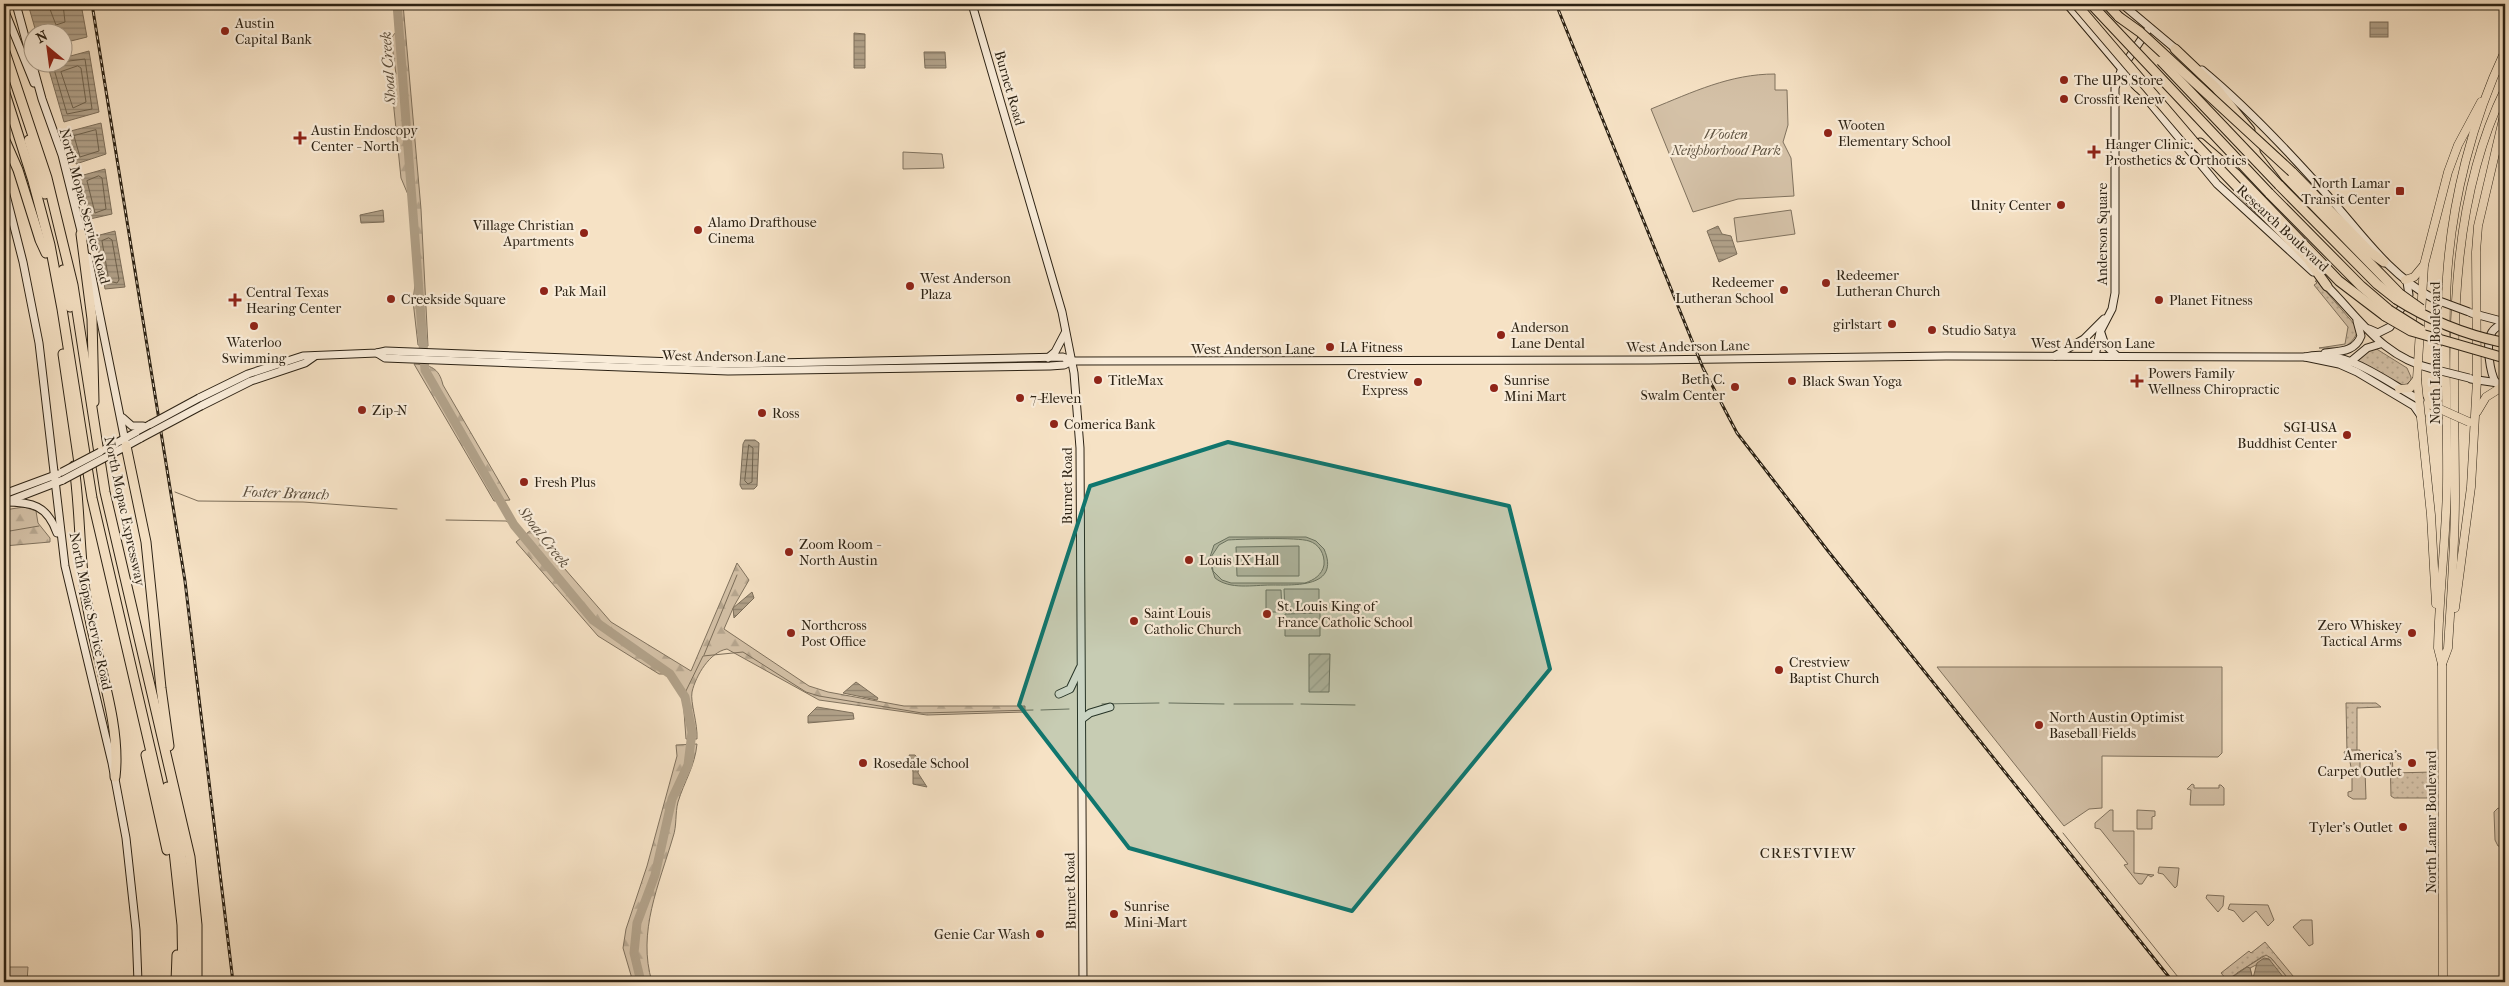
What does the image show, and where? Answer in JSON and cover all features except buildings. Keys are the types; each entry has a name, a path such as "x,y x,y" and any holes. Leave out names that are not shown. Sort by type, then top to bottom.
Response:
{"highway":[{"path":"2076,4 2194,141 2307,258 2327,286"},
{"path":"2091,4 2269,194 2387,313"},
{"path":"2107,4 2377,284 2439,323 2473,336 2503,342"},
{"path":"2119,17 2140,32 2292,172 2370,252 2384,262"},
{"name":"North Mopac Expressway","path":"4,49 39,149 57,214 72,285 106,500 187,840 193,876 199,982"},
{"path":"2175,49 2233,107 2285,176 2398,296"},
{"path":"4,66 36,161 58,246 99,495 177,826 188,900 190,982"},
{"path":"2134,84 2237,174 2339,281 2387,313 2433,336 2503,357"},
{"path":"4,90 26,157 50,245 92,498 172,844 180,900 183,982"},
{"path":"4,104 26,173 46,252 61,335 74,438 93,531 168,853 176,928 176,982"},
{"path":"4,138 18,170 40,240 46,252"},
{"path":"81,234 92,319 95,398 92,419"},
{"path":"74,438 72,452 78,489 85,590 110,711 117,761 115,778"},
{"path":"122,444 148,552 161,688 169,746 167,761"}],"main road":[{"name":"North Mopac Service Road","path":"16,4 42,99 62,155 121,414 122,444"},
{"name":"Burnet Road","path":"972,4 1055,286 1072,361 1080,448 1083,982"},
{"name":"Research Boulevard","path":"2067,4 2217,184 2327,286 2380,344 2417,366"},
{"path":"2122,4 2149,29 2223,87 2283,146 2384,262 2406,281 2434,299 2477,315 2505,322"},
{"path":"4,9 42,99"},
{"name":"Anderson Square","path":"2095,356 2100,332 2112,309 2115,293 2115,97 2117,79 2122,68 2149,29"},
{"name":"North Lamar Boulevard","path":"2444,982 2442,664 2438,648 2438,622 2447,488 2446,307 2450,248 2463,174 2488,87 2505,51"},
{"path":"2438,622 2417,366 2424,265 2452,160 2488,87"},
{"name":"North Lamar Boulevard","path":"2442,664 2448,648 2455,533 2454,356 2458,263 2474,177 2493,116 2505,89"},
{"path":"2449,632 2454,616 2466,532 2473,422 2478,226 2505,111"},
{"name":"North Mopac Service Road","path":"4,187 23,262 37,337 61,543 115,778 130,868 138,982"},
{"path":"2406,281 2414,277 2424,265"},
{"path":"2362,324 2378,332 2390,327 2409,295 2406,281"},
{"name":"West Anderson Lane","path":"2305,357 2314,354 2348,350 2354,347 2361,336 2353,314"},
{"path":"2054,356 2087,337 2107,316"},
{"path":"2496,383 2490,368 2490,336 2496,328 2505,322"},
{"path":"1048,358 1055,352 1066,332"},
{"path":"2100,332 2105,345 2118,356"},
{"path":"2339,364 2350,362 2367,348 2380,344"},
{"name":"West Anderson Lane","path":"62,476 93,464 151,424 199,398 269,366 303,356 377,353 386,350 433,356 611,362 727,364 811,362 842,365"},
{"path":"2314,354 2350,362 2420,400 2473,422"},
{"name":"West Anderson Lane","path":"62,476 100,452 141,438 251,381 305,363 316,356"},
{"name":"West Anderson Lane","path":"611,362 728,371 1063,357 1072,361 2054,356 2305,357 2339,364"},
{"name":"West Anderson Lane","path":"955,363 1064,365 1072,361"},
{"path":"776,370 784,367 807,366 811,362"},
{"path":"2339,364 2357,372 2414,406 2421,416"},
{"path":"2417,366 2505,385"},
{"path":"2399,389 2410,388 2418,379"},
{"path":"2473,422 2486,397 2505,385"},
{"path":"2421,416 2422,410 2431,405"},
{"path":"121,414 127,424 139,426 151,424"},
{"path":"4,502 62,476"},
{"path":"4,494 54,480"},
{"path":"4,502 33,504 47,513 61,543"},
{"path":"1059,694 1070,689 1082,665"},
{"path":"1082,719 1090,713 1110,707"}],"highlighted area":[{"path":"1228,442 1509,506 1550,669 1352,911 1129,848 1019,705 1090,486"}],"green space":[{"path":"394,4 403,4 421,209 428,346 418,345 413,301 416,276 409,197 401,178 391,80 396,74 391,38 396,32"},
{"name":"Wooten Neighborhood Park","path":"1775,74 1775,90 1787,90 1788,125 1783,142 1791,158 1794,196 1738,199 1693,212 1651,109 1712,85 1743,77"},
{"path":"903,152 942,154 944,168 903,169"},
{"path":"1791,210 1795,234 1737,242 1734,218"},
{"path":"2315,281 2317,281 2355,325 2357,333 2354,339 2346,346 2319,348 2345,344 2348,327 2314,285 2317,283"},
{"path":"2375,348 2407,368 2411,380 2404,387 2356,360 2367,350"},
{"path":"414,364 425,365 437,371 443,385 510,500 494,501"},
{"path":"24,507 36,511 38,523 50,538 50,542 4,546 4,510"},
{"path":"531,530 611,622 691,671 737,563 749,580 734,606 724,629 809,686 828,692 904,706 1025,706 1025,712 927,715 819,700 727,649 710,659 700,672 692,692 697,739 686,739 683,698 668,674 659,674 598,636 516,542"},
{"path":"1229,537 1306,537 1316,541 1324,549 1328,562 1326,571 1321,578 1312,582 1302,584 1291,585 1242,586 1228,584 1215,578 1209,560 1214,545","holes":["1282,539 1309,541 1316,544 1321,550 1324,561 1323,569 1317,577 1305,583 1231,583 1222,580 1213,571 1211,557 1219,545 1228,540"]},
{"path":"1299,546 1299,576 1237,576 1236,547"},
{"path":"1284,589 1319,589 1319,611 1285,612"},
{"path":"1266,590 1281,590 1282,612 1266,612"},
{"path":"1320,613 1320,636 1285,636 1285,614"},
{"path":"1309,654 1330,654 1329,692 1309,692"},
{"path":"1937,667 2222,667 2222,753 2218,757 2102,756 2102,808 2089,809 2064,826"},
{"path":"2346,703 2376,703 2381,707 2357,708 2357,752 2347,753"},
{"path":"697,744 692,767 678,802 674,833 656,891 648,927 648,963 652,982 633,982 623,948 626,929 647,866 677,756 676,745"},
{"path":"2360,750 2360,769 2365,770 2366,799 2353,799 2348,796 2348,792 2352,791 2352,777 2348,777 2348,773 2352,772 2349,757 2346,757 2344,752"},
{"path":"2390,752 2392,752 2393,773 2433,772 2433,798 2394,798 2391,796"},
{"path":"2192,784 2194,788 2219,788 2219,785 2221,785 2224,788 2224,805 2190,805 2191,790 2187,789"},
{"path":"2498,808 2505,811 2505,847 2498,846 2495,840 2494,812"},
{"path":"2110,810 2113,810 2113,831 2134,831 2134,873 2154,875 2151,877 2148,875 2142,884 2139,884 2124,865 2128,864 2100,829 2095,828 2095,823"},
{"path":"2137,810 2155,811 2155,816 2152,817 2152,829 2137,829"},
{"path":"2159,867 2179,868 2177,886 2175,888 2163,874 2158,873"},
{"path":"2207,895 2224,896 2223,906 2218,912 2206,898"},
{"path":"2230,904 2268,905 2274,920 2268,926 2256,911 2243,922 2234,911 2228,909"},
{"path":"2301,920 2312,920 2313,944 2309,946 2293,927"},
{"path":"2265,942 2298,982 2291,982 2271,958 2263,956 2227,980 2221,973 2249,951 2251,953"},
{"path":"2266,955 2271,958 2291,982 2286,982 2282,976 2252,982 2257,971 2256,965 2250,968 2252,976 2250,982 2237,973"},
{"path":"7,967 28,967 27,982 7,982"}],"water":[{"path":"28,4 81,4 87,37 72,41 72,22 33,22"},
{"path":"2370,22 2388,22 2388,37 2370,37"},
{"path":"854,33 865,34 865,68 854,68"},
{"path":"89,51 99,112 64,122 50,72 72,72 72,56"},
{"path":"924,52 945,52 946,68 925,68"},
{"path":"101,123 106,154 76,164 67,132"},
{"path":"105,169 112,214 90,219 80,176"},
{"path":"383,210 384,222 361,223 360,215"},
{"path":"1718,226 1722,234 1731,236 1737,254 1719,262 1707,231"},
{"path":"115,231 125,287 105,289 96,236"},
{"path":"745,440 755,440 759,443 757,486 754,489 742,489 740,485 743,444"},
{"path":"752,592 754,598 734,618 733,608"},
{"path":"856,682 878,698 877,700 843,693"},
{"path":"817,707 853,713 854,719 808,723 808,716"},
{"path":"909,755 915,755 920,760 918,773 927,787 913,784 913,772"},
{"path":"2264,958 2269,959 2287,982 2252,982 2257,963"},
{"path":"2247,967 2250,968 2252,976 2250,982 2225,982"}],"waterway":[{"name":"Foster Branch","path":"397,4 425,370 514,525 593,620 670,674 685,697 692,732 688,765 672,799 655,875 637,923 634,953 641,982"},
{"name":"Foster Branch","path":"175,492 198,501 303,502 397,509"},
{"name":"Foster Branch","path":"446,520 506,521 514,525"},
{"name":"Foster Branch","path":"4,532 39,526"},
{"path":"704,655 737,575"},
{"path":"684,695 703,656 743,652 806,692 819,696 922,713 1033,710"},
{"path":"1102,704 1159,703"},
{"path":"1169,703 1224,704"},
{"path":"1234,704 1293,704"},
{"path":"1301,704 1355,705"},
{"path":"1041,710 1069,709"},
{"path":"2063,833 2182,982"}],"railway":[{"path":"92,4 185,581 233,982"},
{"path":"1556,4 1703,368 1737,433 1828,551 2173,982"}],"place":[{"name":"Austin Capital Bank","path":"225,31"},
{"name":"The UPS Store","path":"2064,80"},
{"name":"Crossfit Renew","path":"2064,99"},
{"name":"Wooten Elementary School","path":"1828,133"},
{"name":"Austin Endoscopy Center - North","path":"300,138"},
{"name":"Hanger Clinic: Prosthetics & Orthotics","path":"2094,152"},
{"name":"North Lamar Transit Center","path":"2400,191"},
{"name":"Unity Center","path":"2061,205"},
{"name":"Alamo Drafthouse Cinema","path":"698,230"},
{"name":"Village Christian Apartments","path":"584,233"},
{"name":"Redeemer Lutheran Church","path":"1826,283"},
{"name":"West Anderson Plaza","path":"910,286"},
{"name":"Redeemer Lutheran School","path":"1784,290"},
{"name":"Pak Mail","path":"544,291"},
{"name":"Creekside Square","path":"391,299"},
{"name":"Central Texas Hearing Center","path":"235,300"},
{"name":"Planet Fitness","path":"2159,300"},
{"name":"girlstart","path":"1892,324"},
{"name":"Waterloo Swimming","path":"254,326"},
{"name":"Studio Satya","path":"1932,330"},
{"name":"Anderson Lane Dental","path":"1501,335"},
{"name":"LA Fitness","path":"1330,347"},
{"name":"TitleMax","path":"1098,380"},
{"name":"Black Swan Yoga","path":"1792,381"},
{"name":"Powers Family Wellness Chiropractic","path":"2137,381"},
{"name":"Crestview Express","path":"1418,382"},
{"name":"Beth C. Swalm Center","path":"1735,387"},
{"name":"Sunrise Mini Mart","path":"1494,388"},
{"name":"7-Eleven","path":"1020,398"},
{"name":"Zip-N","path":"362,410"},
{"name":"Ross","path":"762,413"},
{"name":"Comerica Bank","path":"1054,424"},
{"name":"SGI-USA Buddhist Center","path":"2347,435"},
{"name":"Fresh Plus","path":"524,482"},
{"name":"Zoom Room - North Austin","path":"789,552"},
{"name":"Louis IX Hall","path":"1189,560"},
{"name":"St. Louis King of France Catholic School","path":"1267,614"},
{"name":"Saint Louis Catholic Church","path":"1134,621"},
{"name":"Northcross Post Office","path":"791,633"},
{"name":"Zero Whiskey Tactical Arms","path":"2412,633"},
{"name":"Crestview Baptist Church","path":"1779,670"},
{"name":"North Austin Optimist Baseball Fields","path":"2039,725"},
{"name":"Rosedale School","path":"863,763"},
{"name":"America's Carpet Outlet","path":"2412,763"},
{"name":"Tyler's Outlet","path":"2403,827"},
{"name":"Sunrise Mini-Mart","path":"1114,914"},
{"name":"Genie Car Wash","path":"1040,934"}],"district":[{"name":"CRESTVIEW","path":"1808,853"}],"water label":[{"name":"Shoal Creek","path":"388,68"},
{"name":"Shoal Creek","path":"544,537"}]}
